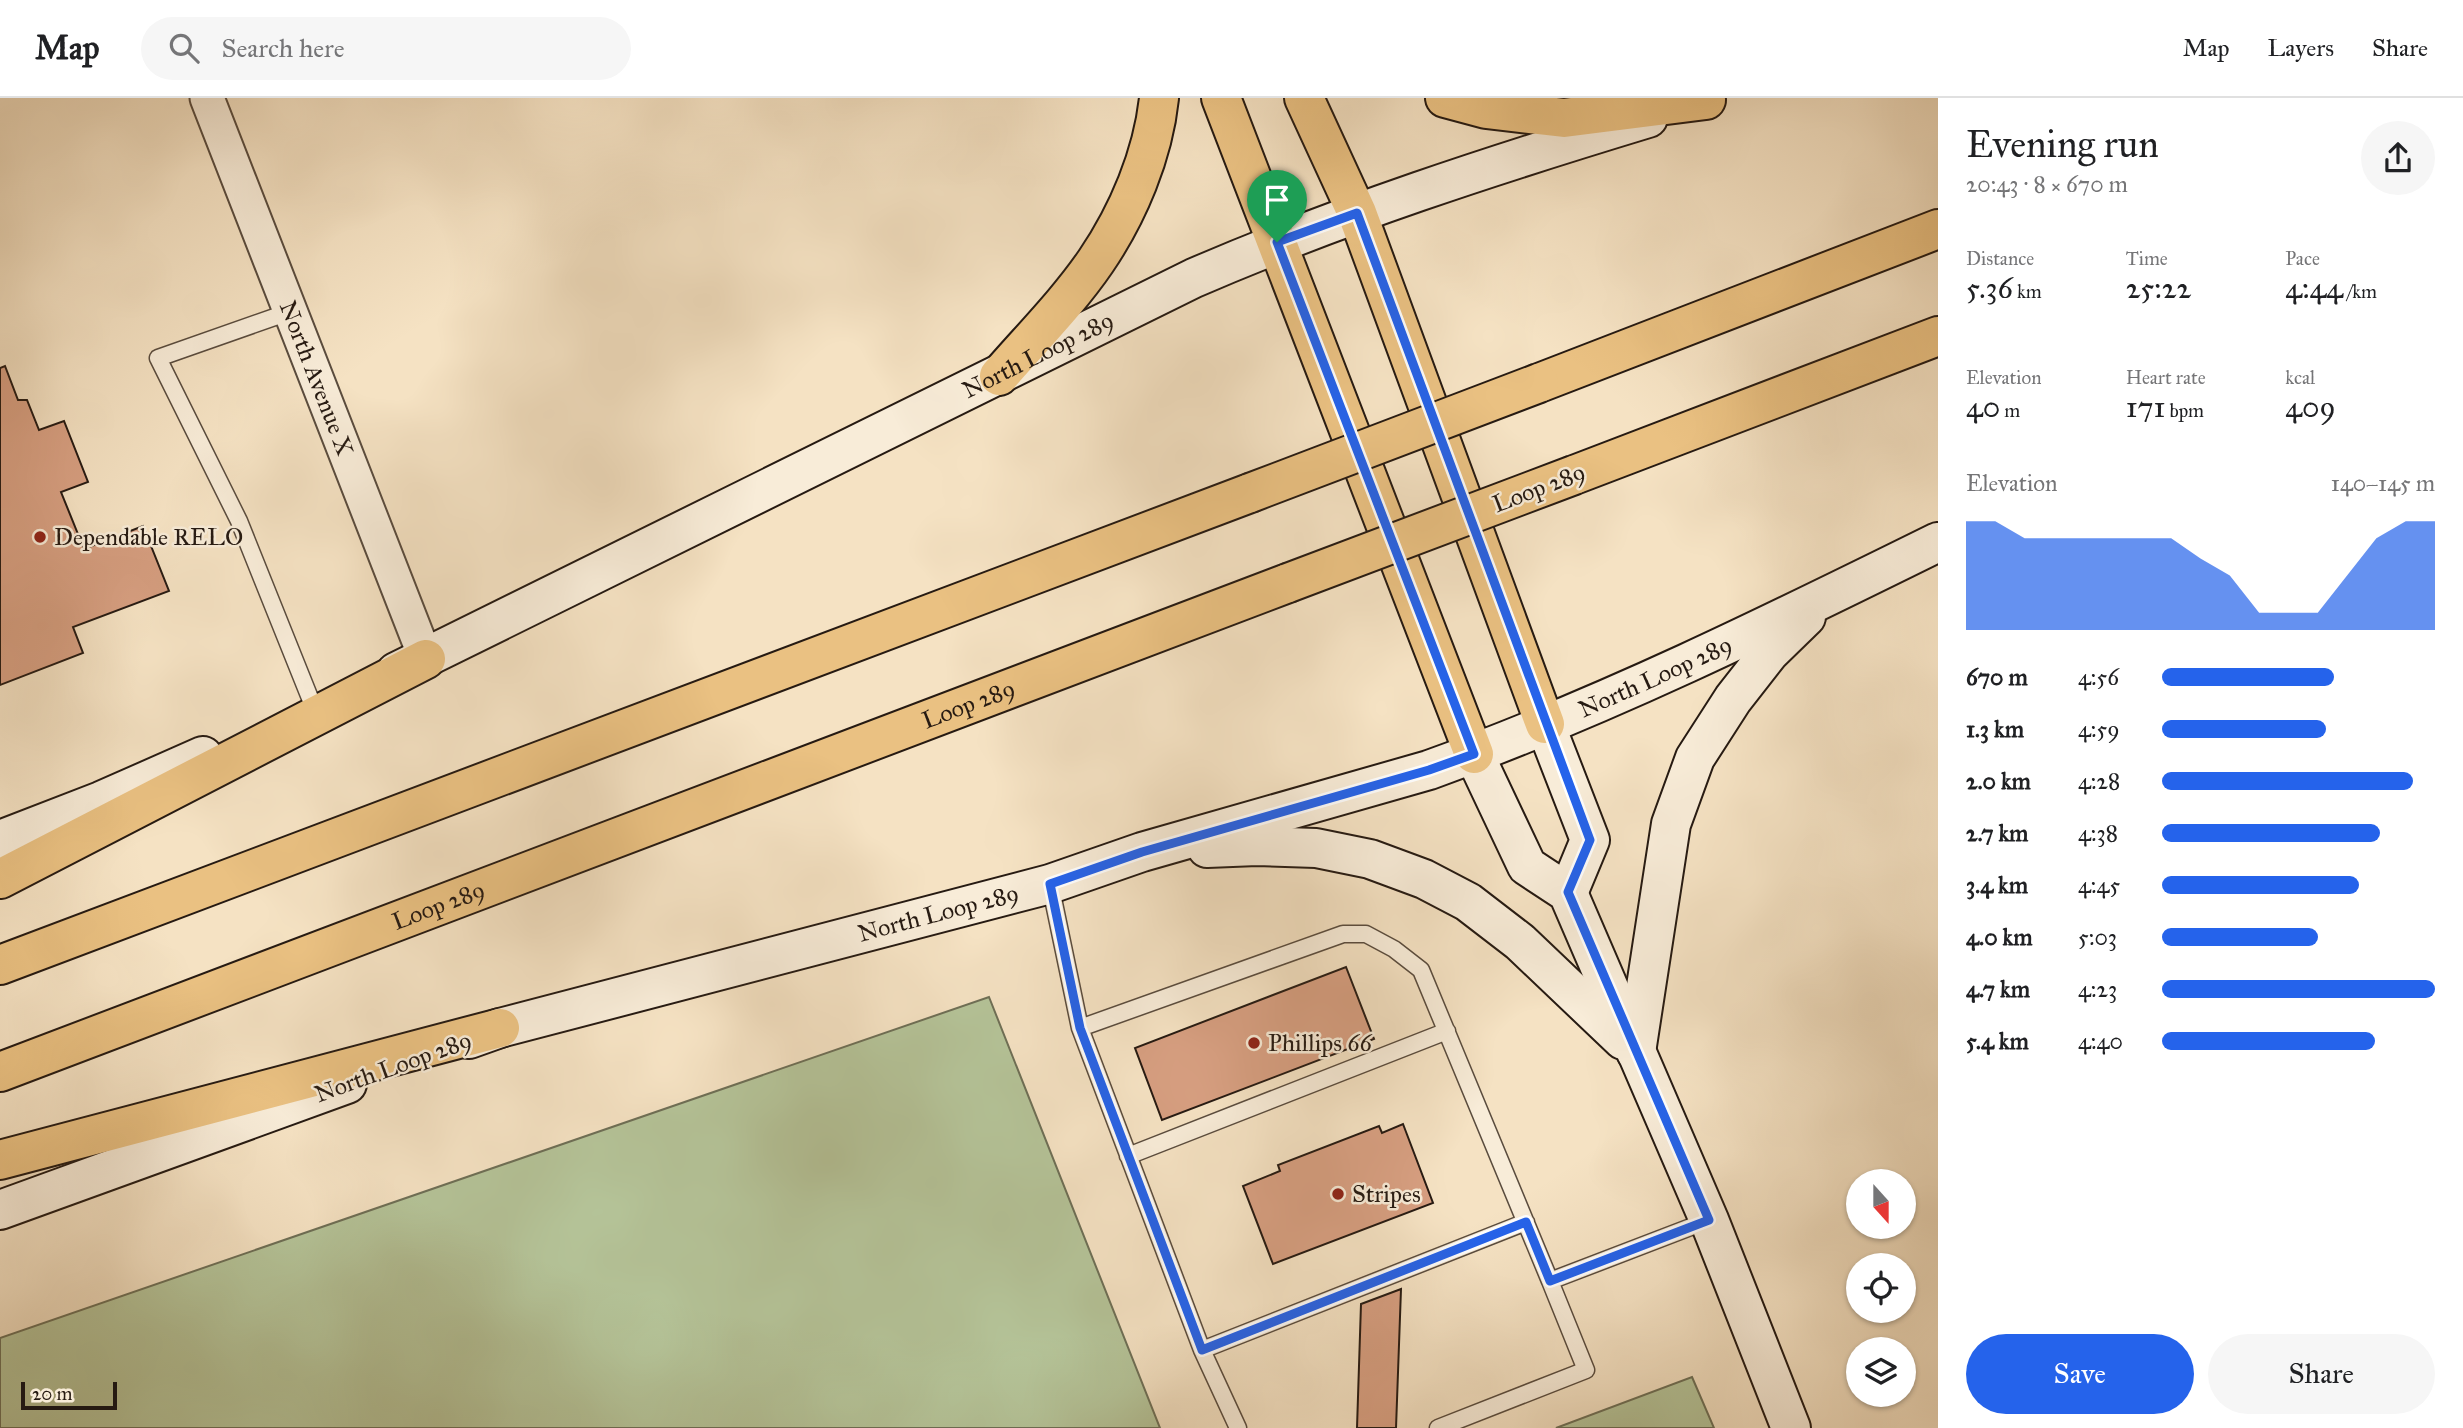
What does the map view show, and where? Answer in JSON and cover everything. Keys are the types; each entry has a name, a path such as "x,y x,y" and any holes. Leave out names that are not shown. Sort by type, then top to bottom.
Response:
{"main road":[{"path":"999,376 1096,262 1117,226 1146,158 1158,98"},
{"path":"1221,98 1474,754 1527,866 1568,892 1709,1220 1791,1428"},
{"path":"1304,98 1357,213 1590,840 1568,892"},
{"path":"1445,98 1486,109 1564,118 1710,99"},
{"name":"North Loop 289","path":"0,840 101,801 426,659 1194,278 1277,242 1445,181 1710,99"},
{"path":"0,965 1250,493 1938,229"},
{"name":"Loop 289","path":"0,1072 1938,336"},
{"name":"North Loop 289","path":"0,1210 500,1028 1050,884 1142,852 1429,770 1474,754 1650,680 1938,542"},
{"path":"1636,1052 1671,824 1695,758 1733,699 1769,653 1827,597"},
{"path":"0,880 426,659"},
{"path":"1142,852 1257,846 1316,848 1370,859 1424,879 1468,902 1520,942 1636,1052"},
{"path":"0,1160 500,1028"}],"street":[{"name":"North Avenue X","path":"207,98 426,659"}],"lane":[{"path":"289,312 158,358 239,521 314,708"},
{"path":"1050,884 1080,1028 1202,1350 1238,1428"},
{"path":"1080,1028 1343,934 1366,934 1394,949 1421,970 1586,1370 1438,1428"},
{"path":"1128,1156 1447,1031"},
{"path":"1550,1281 1709,1220"},
{"path":"1202,1350 1526,1222"}],"green space":[{"path":"989,997 1160,1428 0,1428 0,1338"},
{"path":"1692,1377 1714,1428 1556,1428"}],"building":[{"name":"Dependable RELO","path":"5,366 18,400 27,400 39,430 64,421 88,482 61,492 84,549 143,526 169,591 73,627 83,653 0,685 0,368"},
{"name":"Phillips 66","path":"1346,967 1374,1039 1162,1120 1135,1048"},
{"name":"Stripes","path":"1403,1124 1433,1203 1273,1264 1243,1186 1280,1171 1278,1165 1379,1126 1382,1133"},
{"path":"1401,1289 1396,1428 1357,1428 1361,1304"}],"place":[{"name":"Dependable RELO","path":"40,537"},
{"name":"Phillips 66","path":"1254,1043"},
{"name":"Stripes","path":"1338,1194"}],"route":[{"path":"1357,213 1590,840 1568,892 1709,1220 1550,1281 1526,1222 1202,1350 1080,1028 1050,884 1142,852 1429,770 1474,754 1277,242 1357,213"}]}
